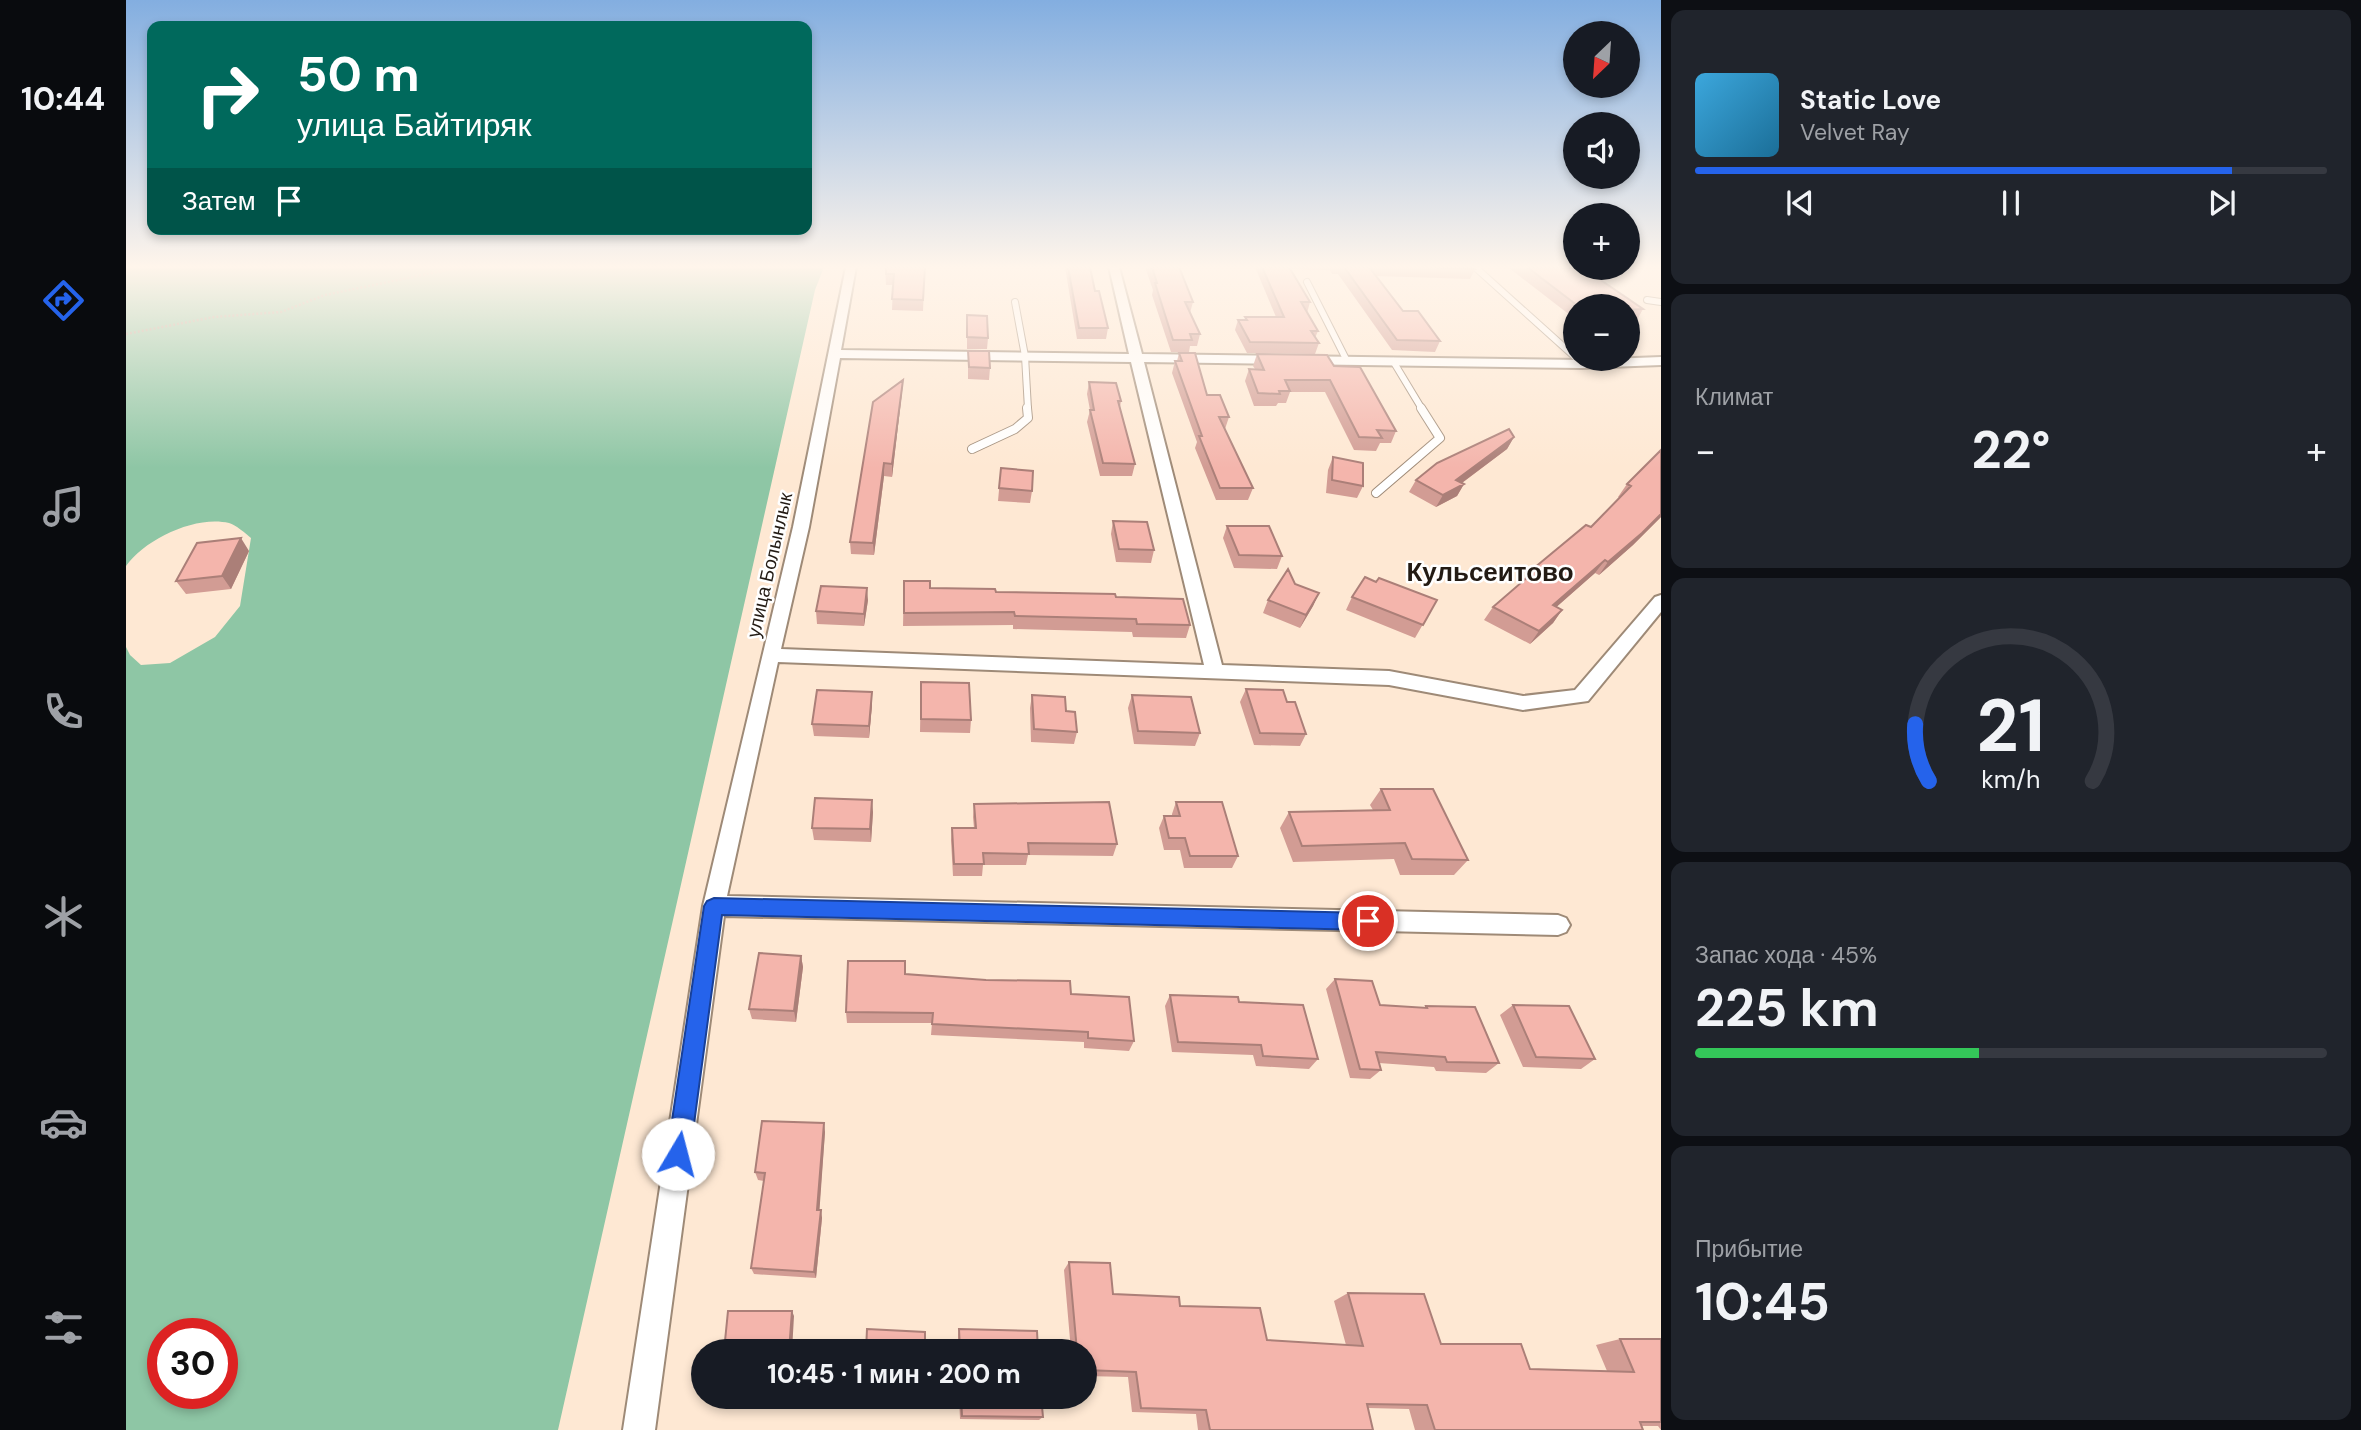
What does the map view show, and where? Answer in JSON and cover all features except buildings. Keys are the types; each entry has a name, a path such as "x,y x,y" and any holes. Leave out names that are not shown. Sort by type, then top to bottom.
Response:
{"street":[{"name":"улица Болынлык","path":"639,1430 714,906 801,527 838,334"},
{"path":"1130,334 1214,670"},
{"path":"834,354 1393,361 1563,360"},
{"path":"1640,361 1661,361"},
{"path":"770,655 1389,678 1522,703 1581,696 1661,601"},
{"path":"714,906 1558,925"}],"lane":[{"path":"972,449 1015,429 1028,418 1025,356 1021,334"},
{"path":"1334,334 1347,360"},
{"path":"1549,334 1563,346"},
{"path":"1376,493 1440,438 1393,361"}],"green space":[{"path":"126,334 805,334 558,1430 126,1430 126,647 141,665 170,663 215,637 240,606 251,538 229,523 216,521 172,531 145,547 126,566"}],"district":[{"name":"Кульсеитово","path":"1490,572"}],"route":[{"path":"678,1154 714,906 1368,921"}]}
